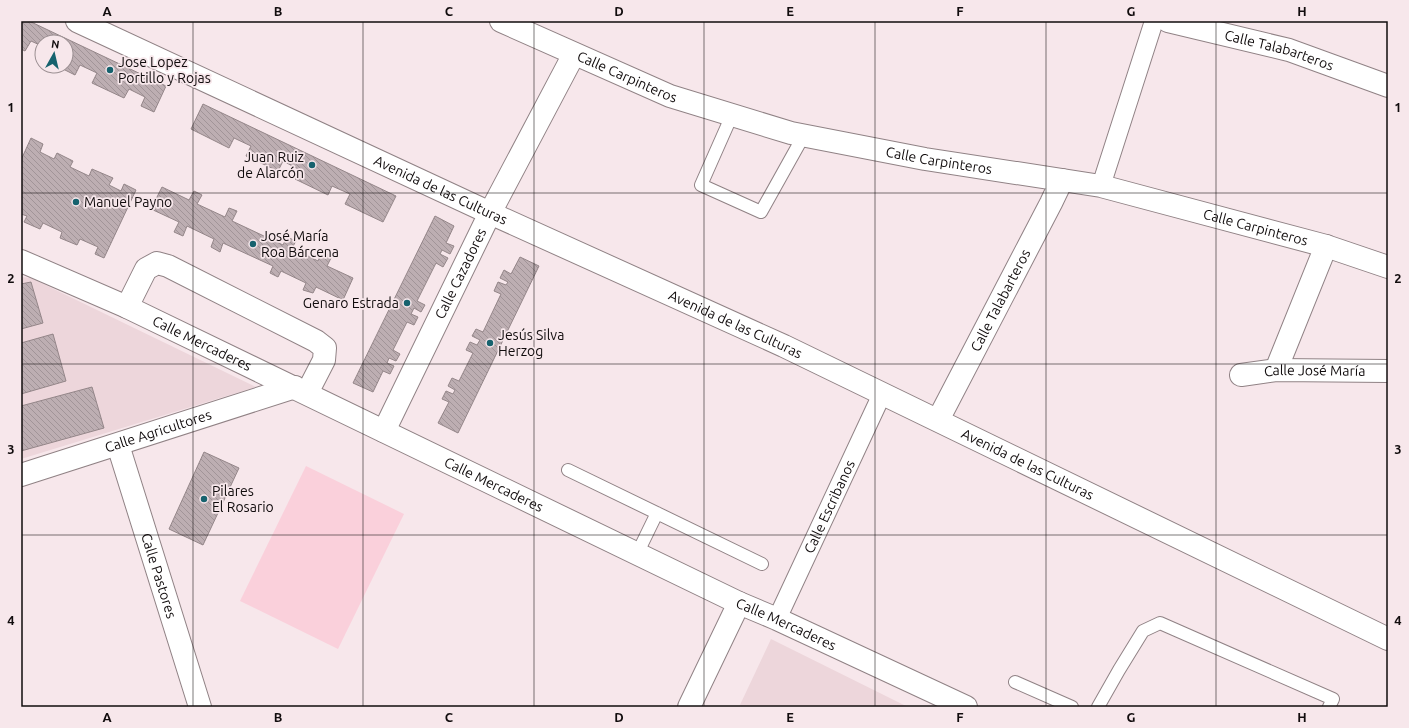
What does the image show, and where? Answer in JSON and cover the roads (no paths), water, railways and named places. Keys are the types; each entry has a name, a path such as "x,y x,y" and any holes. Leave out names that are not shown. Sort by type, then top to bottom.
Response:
{"street":[{"name":"Avenida de las Culturas","path":"77,21 490,213 784,346 1388,639"},
{"name":"Calle Carpinteros","path":"501,21 670,96 791,133 925,159 1102,186 1326,246 1388,267"},
{"path":"1102,186 1154,21"},
{"name":"Calle Talabarteros","path":"1168,21 1289,50 1388,86"},
{"name":"Calle Cazadores","path":"384,431 490,213 574,54"},
{"name":"Calle Talabarteros","path":"938,420 1051,204 1062,180"},
{"path":"1276,370 1326,246"},
{"name":"Calle Mercaderes","path":"21,261 127,307 739,603 777,619 966,707"},
{"path":"127,307 146,269 157,263 168,266 316,341 325,348 324,360 301,390"},
{"name":"Calle José María","path":"1241,375 1276,370 1388,371"},
{"name":"Calle Agricultores","path":"21,475 301,390"},
{"name":"Calle Escribanos","path":"777,619 882,394"},
{"name":"Calle Pastores","path":"118,445 200,707"},
{"path":"689,707 739,603"}],"lane":[{"path":"732,115 702,185 761,212 804,135"},
{"path":"568,470 762,564"},
{"path":"637,554 656,513"},
{"path":"1098,707 1143,631 1160,623 1333,699 1329,707"},
{"path":"1015,682 1072,707"}],"place":[{"name":"Jose Lopez Portillo y Rojas","path":"110,70"},
{"name":"Juan Ruiz de Alarcón","path":"312,165"},
{"name":"Manuel Payno","path":"76,202"},
{"name":"José María Roa Bárcena","path":"253,244"},
{"name":"Genaro Estrada","path":"407,303"},
{"name":"Jesús Silva Herzog","path":"490,343"},
{"name":"Pilares El Rosario","path":"204,499"}]}
